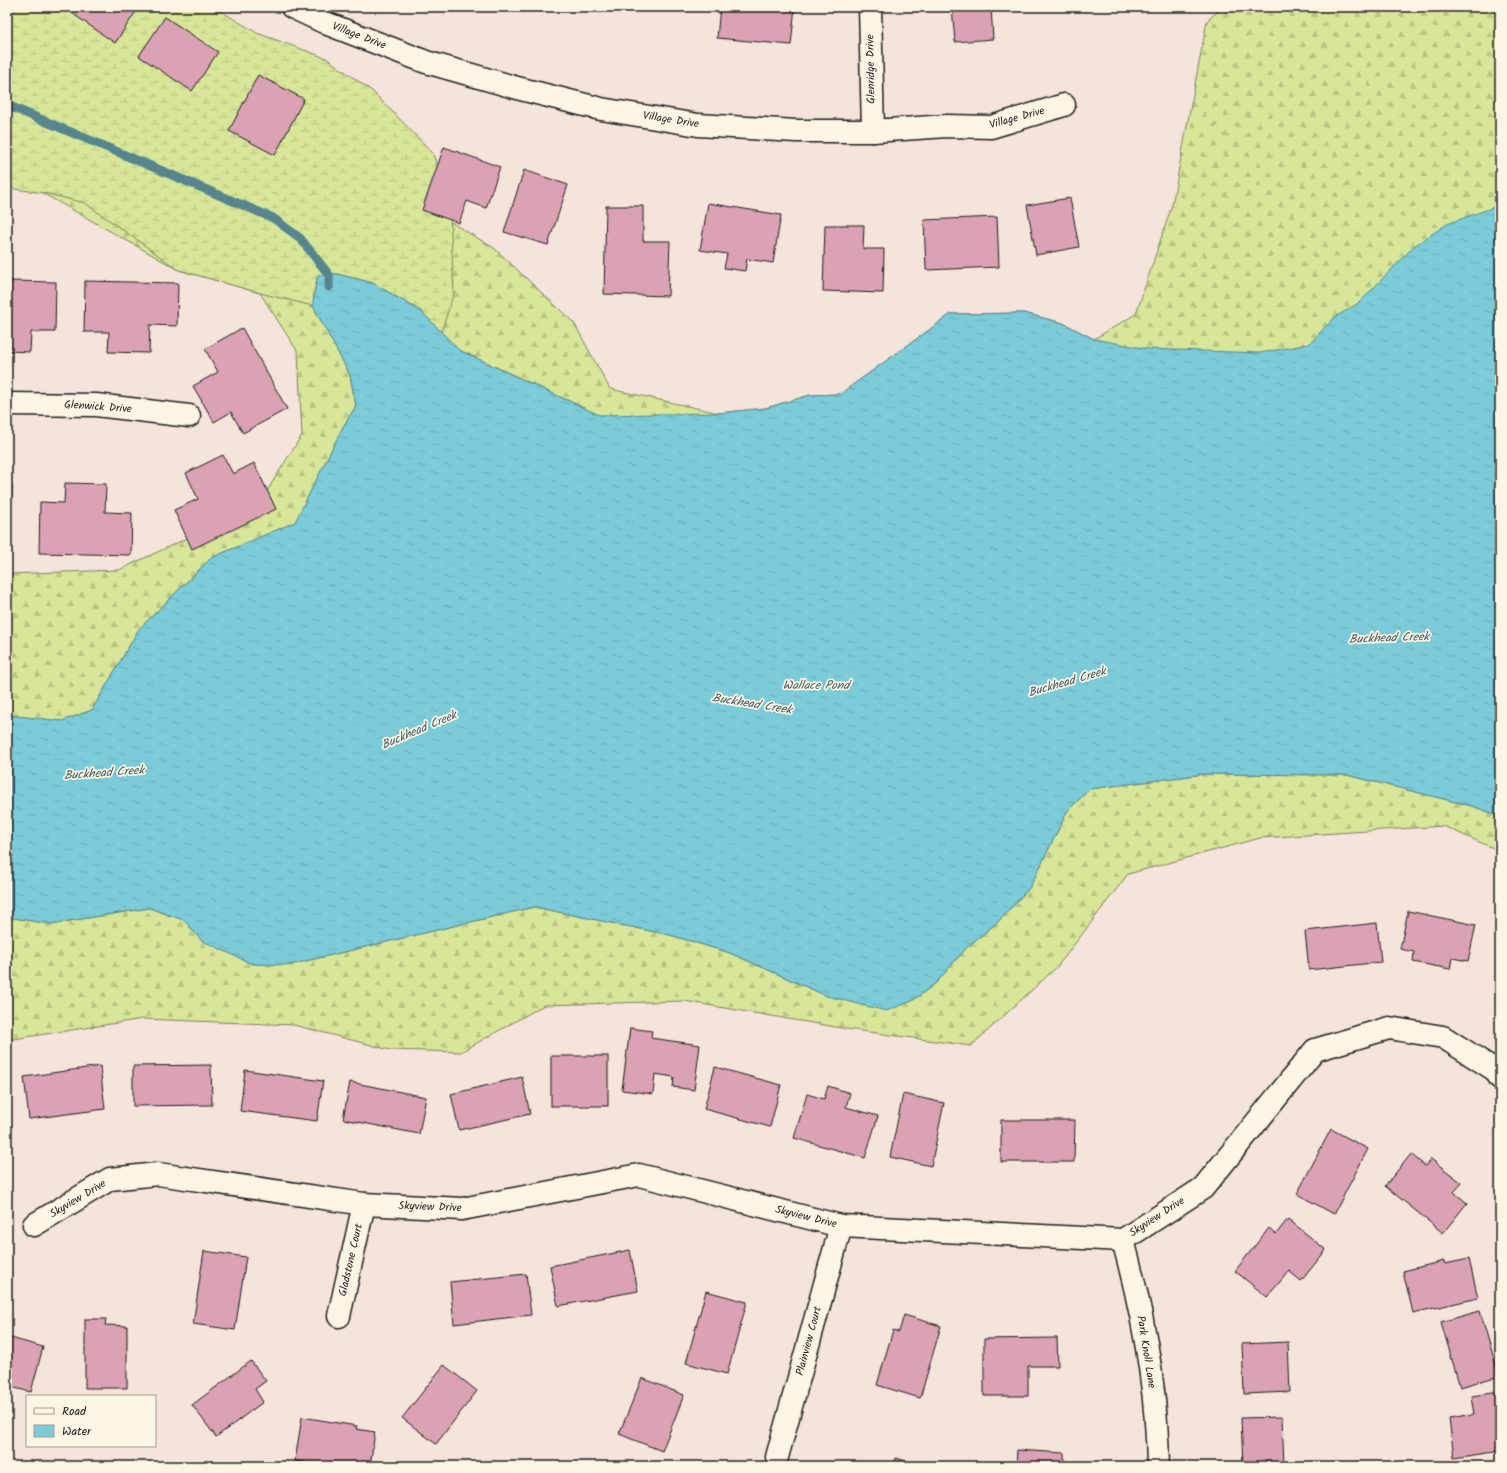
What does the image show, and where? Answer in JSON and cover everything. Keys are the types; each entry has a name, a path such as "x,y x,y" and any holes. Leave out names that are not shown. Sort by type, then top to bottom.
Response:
{"street":[{"name":"Village Drive","path":"292,7 328,24 426,62 601,109 698,125 796,131 873,130 947,126 991,127 1064,104"},
{"name":"Glenridge Drive","path":"870,7 873,130"},
{"name":"Glenwick Drive","path":"7,404 96,405 189,416"},
{"name":"Skyview Drive","path":"34,1225 110,1180 158,1174 364,1204 462,1208 639,1176 841,1226 1123,1240 1203,1188 1315,1050 1389,1028 1444,1037 1495,1070 1500,1078"},
{"name":"Gladstone Court","path":"339,1316 364,1204"},
{"name":"Plainview Court","path":"777,1457 841,1226"},
{"name":"Park Knoll Lane","path":"1123,1240 1134,1281 1152,1383 1158,1466"}],"green space":[{"path":"7,7 214,7 257,33 326,58 372,91 432,152 449,194 454,293 441,332 422,312 373,283 337,274 318,275 313,306 260,293 179,270 85,203 44,193 7,188"},
{"path":"1222,7 1500,7 1500,320 962,459 599,415 459,350 441,332 313,306 350,375 356,406 343,427 295,523 211,558 139,629 92,710 62,721 7,715 7,574 119,570 258,505 302,435 298,352 260,293 179,270 7,173 385,183 494,248 574,323 610,389 719,413 766,408 810,395 840,394 951,314 1024,313 1063,323 1094,339 1136,314 1172,205 1207,21"},
{"path":"1204,774 1347,775 1472,806 1500,816 1500,851 1443,826 1260,838 1128,874 1057,967 971,1046 847,1029 684,1001 544,1005 461,1052 390,1050 294,1025 143,1019 7,1040 7,917 51,924 149,908 184,920 201,940 289,965 534,907 670,935 730,953 827,996 912,1001 936,983 967,947 1000,920 1030,887 1068,810 1090,789"}],"water":[{"name":"Wallace Pond","path":"1500,205 1500,816 1472,806 1347,775 1204,774 1090,789 1068,810 1030,887 1000,920 967,947 936,983 912,1001 886,1011 827,996 730,953 670,935 534,907 289,965 252,964 201,940 184,920 149,908 51,924 7,917 7,715 62,721 92,710 139,629 211,558 295,522 343,427 356,406 350,375 313,306 318,275 337,274 373,283 422,312 459,350 599,415 719,413 766,408 810,395 840,394 951,314 1024,313 1063,323 1094,339 1148,349 1260,353 1309,344 1334,318 1360,302 1414,246 1447,224"}],"building":[{"path":"63,7 139,7 115,43"},
{"path":"720,7 795,7 791,45 717,38"},
{"path":"952,7 991,7 993,39 955,42"},
{"path":"165,17 218,52 192,91 139,56"},
{"path":"258,75 304,99 275,155 229,131"},
{"path":"444,147 500,167 486,208 467,201 459,223 422,210"},
{"path":"524,170 568,185 548,245 504,232"},
{"path":"1070,198 1079,247 1036,255 1027,205"},
{"path":"708,203 781,215 773,263 747,259 745,271 724,268 727,254 700,250"},
{"path":"606,206 643,206 643,241 670,241 668,296 604,294"},
{"path":"997,217 999,267 926,270 924,220"},
{"path":"825,225 864,225 863,249 884,249 883,293 823,291"},
{"path":"7,281 56,282 55,332 31,332 30,352 7,351"},
{"path":"85,281 178,283 177,326 150,325 149,353 108,352 109,332 84,332"},
{"path":"242,328 287,409 243,433 231,412 214,422 193,386 218,372 205,349"},
{"path":"223,455 233,474 254,463 276,509 192,549 174,510 198,499 186,473"},
{"path":"65,483 106,484 105,512 132,513 131,555 39,553 40,502 64,503"},
{"path":"7,485 12,485 11,527 7,527"},
{"path":"1408,911 1476,925 1468,961 1452,958 1450,969 1413,962 1414,952 1400,949"},
{"path":"1377,923 1381,962 1309,970 1305,931"},
{"path":"630,1028 652,1031 651,1038 700,1045 694,1090 673,1087 674,1077 655,1074 653,1094 622,1090"},
{"path":"551,1056 608,1056 608,1106 551,1106"},
{"path":"211,1065 212,1105 133,1106 133,1066"},
{"path":"100,1066 105,1109 29,1119 24,1077"},
{"path":"715,1067 781,1085 770,1127 704,1109"},
{"path":"245,1070 323,1081 317,1121 240,1111"},
{"path":"522,1077 530,1114 459,1130 451,1094"},
{"path":"350,1082 426,1097 419,1134 343,1119"},
{"path":"828,1086 850,1093 846,1107 878,1116 865,1158 794,1138 807,1094 824,1099"},
{"path":"903,1094 944,1103 931,1166 890,1157"},
{"path":"1001,1120 1075,1120 1074,1162 1001,1162"},
{"path":"1331,1129 1368,1149 1334,1214 1297,1194"},
{"path":"1411,1154 1425,1166 1431,1159 1462,1183 1454,1192 1467,1203 1443,1233 1385,1186"},
{"path":"1288,1219 1326,1250 1301,1281 1289,1271 1267,1297 1235,1271 1269,1228 1276,1234"},
{"path":"630,1250 638,1291 558,1306 550,1266"},
{"path":"204,1251 246,1257 235,1330 193,1324"},
{"path":"1469,1259 1478,1298 1413,1313 1403,1271 1444,1261 1445,1264"},
{"path":"526,1274 531,1315 454,1324 450,1282"},
{"path":"706,1291 747,1302 727,1374 686,1363"},
{"path":"1480,1311 1499,1376 1460,1387 1441,1322"},
{"path":"904,1315 941,1326 920,1398 877,1385 893,1330 899,1332"},
{"path":"85,1319 106,1319 105,1325 127,1326 127,1388 85,1388"},
{"path":"7,1337 43,1347 31,1392 7,1386"},
{"path":"1057,1338 1058,1366 1028,1366 1028,1396 984,1396 984,1339"},
{"path":"1288,1342 1290,1392 1244,1394 1242,1344"},
{"path":"251,1361 266,1381 255,1389 263,1402 216,1437 192,1405"},
{"path":"444,1365 477,1391 436,1444 402,1418"},
{"path":"642,1378 684,1395 662,1451 619,1434"},
{"path":"1500,1392 1500,1451 1454,1458 1449,1418 1474,1414 1471,1396"},
{"path":"302,1417 357,1426 356,1429 375,1432 370,1466 330,1466 295,1461"},
{"path":"1282,1417 1284,1466 1243,1466 1241,1418"},
{"path":"1017,1450 1064,1453 1064,1466 1016,1466"},
{"path":"896,1458 923,1466 894,1466"},
{"path":"1500,1464 1500,1466 1479,1466"}],"waterway":[{"path":"7,105 273,218 300,238 329,275 329,287"}],"water label":[{"name":"Buckhead Creek","path":"1389,638"},
{"name":"Buckhead Creek","path":"1067,682"},
{"name":"Buckhead Creek","path":"752,704"},
{"name":"Buckhead Creek","path":"419,730"},
{"name":"Buckhead Creek","path":"104,773"}]}
